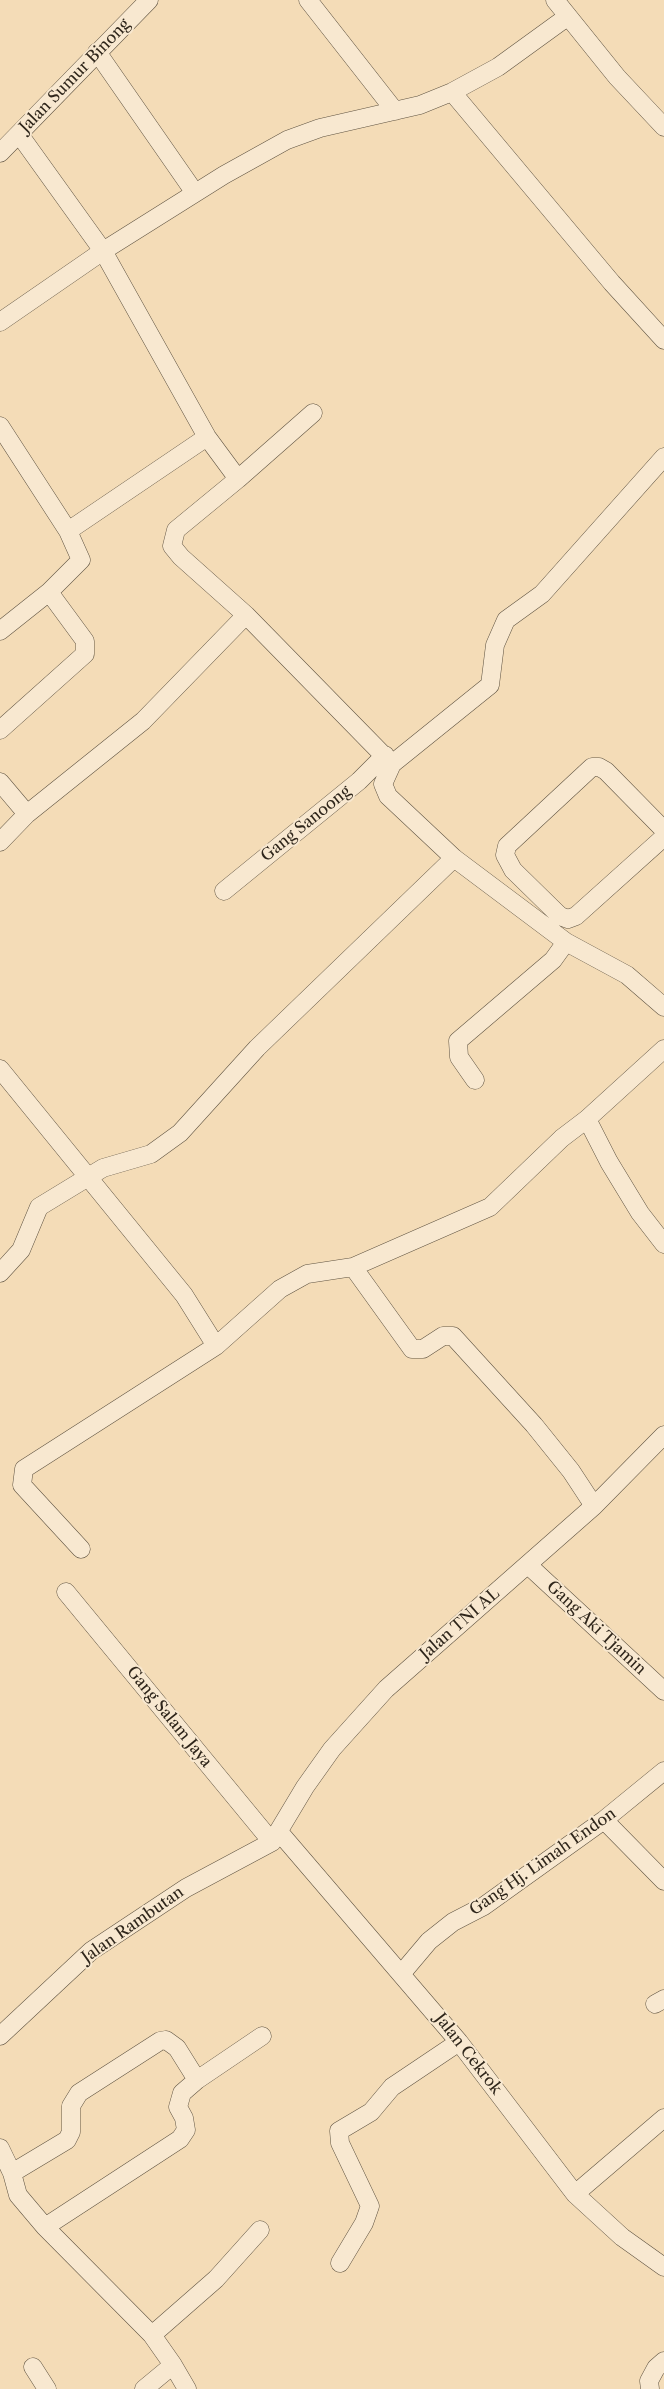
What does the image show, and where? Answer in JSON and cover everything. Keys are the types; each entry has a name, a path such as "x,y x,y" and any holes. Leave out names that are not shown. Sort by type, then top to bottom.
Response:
{"street":[{"name":"Jalan Sumur Binong","path":"0,152 149,0"},
{"path":"308,0 395,111"},
{"path":"555,0 617,77 664,126"},
{"path":"0,322 103,251 195,193 287,140 320,128 395,111 452,92 498,67 567,17"},
{"path":"97,52 195,193"},
{"path":"452,92 612,282 664,340"},
{"path":"19,134 103,251 206,437 238,479"},
{"path":"313,413 176,530 172,546 181,557 246,616 389,759 383,784 388,796 454,858 566,942 627,975 664,1007"},
{"path":"0,426 68,531 81,560 48,592 0,631"},
{"path":"68,531 206,437"},
{"name":"Gang Sanoong","path":"224,891 352,786 490,685 495,645 506,620 542,594 663,460"},
{"path":"0,730 85,654 85,641 48,592"},
{"path":"0,842 26,814 142,721 246,616"},
{"path":"664,830 606,771 599,767 592,767 507,846 506,855 514,870 560,916 568,919 576,916 664,837"},
{"path":"0,782 26,814"},
{"path":"0,1273 21,1250 39,1207 103,1168 151,1154 180,1133 257,1048 454,858"},
{"path":"475,1080 459,1057 458,1041 553,960 566,942"},
{"path":"81,1548 22,1485 24,1469 216,1346 280,1289 307,1274 353,1267 490,1207 562,1138 587,1119 664,1049"},
{"path":"0,1068 184,1295 216,1346"},
{"path":"587,1119 609,1162 640,1213 664,1244"},
{"path":"353,1267 412,1349 424,1349 443,1336 453,1336 534,1425 571,1471 594,1506"},
{"name":"Jalan TNI AL","path":"276,1838 306,1787 332,1749 386,1689 594,1506 662,1441"},
{"name":"Gang Aki Tjamin","path":"528,1565 664,1692"},
{"name":"Gang Salam Jaya","path":"66,1592 276,1838"},
{"name":"Gang Hj. Limah Endon","path":"402,1974 429,1941 453,1922 484,1906 604,1820 664,1771"},
{"path":"604,1820 664,1881"},
{"name":"Jalan Cekrok","path":"276,1838 402,1974 459,2042 575,2194 622,2237 664,2267"},
{"name":"Jalan Rambutan","path":"0,2036 91,1950 186,1888 276,1838"},
{"path":"45,2227 180,2139 186,2130 178,2101 182,2093 197,2080 262,2036"},
{"path":"12,2173 67,2140 71,2132 71,2106 79,2093 160,2041 166,2040 176,2048 197,2080"},
{"path":"340,2263 364,2223 370,2206 340,2143 339,2131 371,2112 392,2087 459,2042"},
{"path":"575,2194 664,2118"},
{"path":"0,2148 12,2173 18,2195 45,2227 152,2336 173,2365 187,2389"},
{"path":"152,2336 216,2279 260,2230"},
{"path":"650,2389 650,2381 656,2368 664,2362"},
{"path":"144,2389 173,2365"},
{"path":"33,2367 47,2389"}]}
